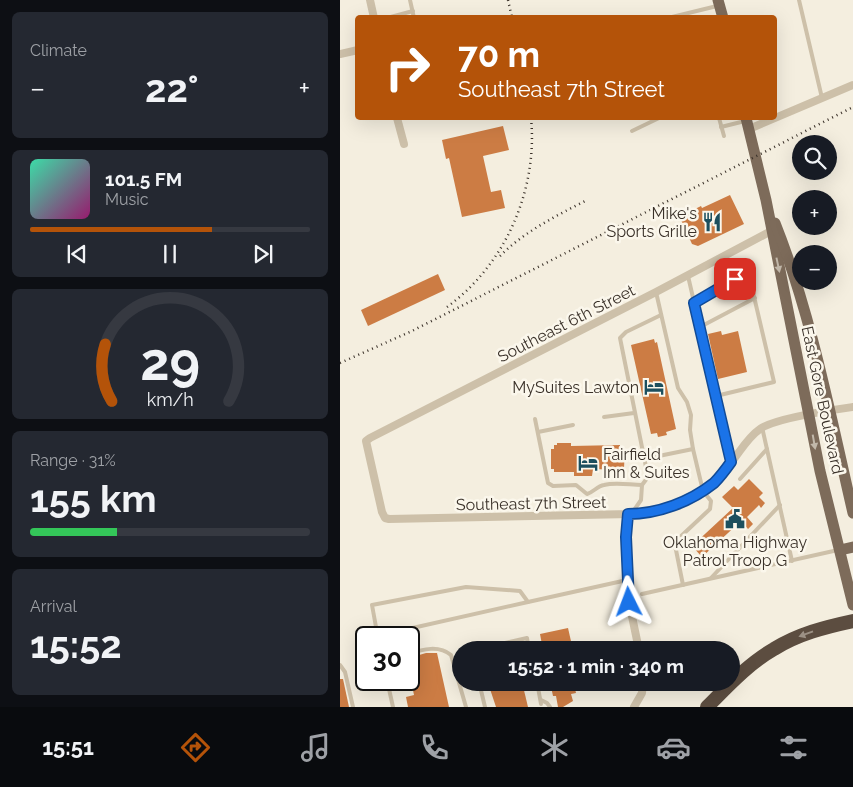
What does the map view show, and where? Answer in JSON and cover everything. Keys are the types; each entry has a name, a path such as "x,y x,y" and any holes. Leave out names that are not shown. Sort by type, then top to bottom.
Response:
{"highway":[{"path":"707,707 744,671 774,649 804,634 853,621"}],"main road":[{"name":"East Gore Boulevard","path":"747,123 774,230 820,471 853,605"},
{"name":"East Gore Boulevard","path":"774,230 788,256 829,411 853,513"},
{"path":"840,550 853,547"}],"street":[{"path":"370,0 373,15"},
{"path":"340,54 355,51"},
{"path":"777,113 822,99 853,85"},
{"path":"398,120 404,144"},
{"name":"Southeast 6th Street","path":"382,512 366,441 370,438 688,276 774,230"},
{"path":"762,427 853,407"},
{"name":"Southeast 7th Street","path":"382,512 385,518 389,520 629,514 662,510 693,498 715,482 754,434 762,427"},
{"path":"629,514 626,537 629,602 637,641"},
{"path":"634,707 642,691"}],"lane":[{"path":"410,0 413,15"},
{"path":"799,0 822,99"},
{"path":"679,15 719,3"},
{"path":"398,15 412,11"},
{"path":"694,11 695,15"},
{"path":"632,131 655,120"},
{"path":"719,120 724,136"},
{"path":"721,127 747,123"},
{"path":"694,303 748,272 774,382 716,396"},
{"path":"688,276 731,462"},
{"path":"656,292 678,388 687,402 692,415 690,430 692,449 703,491 710,501 710,509 678,539 675,545 683,585"},
{"path":"700,326 754,298"},
{"path":"629,514 641,500 642,485 648,477 620,338 626,332 661,315"},
{"path":"604,417 634,413"},
{"path":"535,420 548,483 553,486 576,485 587,494 606,484 642,485"},
{"path":"538,432 573,425"},
{"path":"762,427 792,561"},
{"path":"644,459 692,449"},
{"path":"740,479 767,449"},
{"path":"710,579 780,505"},
{"path":"642,594 840,550"},
{"path":"420,627 628,580"},
{"path":"376,626 372,606 466,587 520,590 528,602"},
{"path":"513,641 526,638 527,641"},
{"path":"420,652 438,648 451,655 466,707"},
{"path":"340,666 345,672 353,707"},
{"path":"389,691 394,707"},
{"path":"481,691 485,707"},
{"path":"539,691 541,702 547,703 550,707"}],"building":[{"path":"503,126 509,150 483,156 491,192 501,190 505,208 462,217 449,158 446,159 442,140"},
{"name":"Mike's Sports Grille","path":"730,195 744,224 698,246 692,244 681,220 688,216 687,213"},
{"path":"438,274 445,290 368,326 361,310"},
{"path":"721,331 722,335 738,331 747,372 718,379 708,334"},
{"name":"MySuites Lawton","path":"654,339 655,343 657,342 676,429 666,432 667,435 658,437 657,433 651,434 631,345"},
{"name":"Fairfield Inn & Suites","path":"557,443 571,443 571,446 620,445 620,448 625,449 624,468 621,468 621,470 593,469 592,476 574,476 574,472 554,472 554,469 551,469 551,449 554,449 554,445 557,445"},
{"name":"Oklahoma Highway Patrol Troop G","path":"749,479 763,493 759,497 765,503 761,508 759,505 747,517 753,524 748,529 741,521 702,557 692,546 733,508 722,497 734,486 738,490"},
{"path":"568,628 571,641 541,641 540,634"},
{"path":"437,653 449,707 408,707 406,697 414,695 413,691 420,691 420,655"},
{"path":"340,679 343,679 349,707 340,707"},
{"path":"491,691 524,691 528,707 496,707"},
{"path":"552,691 576,691 576,693 571,694 573,701 563,707 558,707 556,696 553,696"}],"railway":[{"path":"508,0 511,15"},
{"path":"340,363 412,331 853,107"},
{"path":"447,307 468,289 486,269 514,223 523,198 529,171 532,145 531,120"},
{"path":"500,256 530,232 587,200"}],"place":[{"name":"Mike's Sports Grille","path":"712,222"},
{"name":"MySuites Lawton","path":"654,387"},
{"name":"Fairfield Inn & Suites","path":"588,463"},
{"name":"Oklahoma Highway Patrol Troop G","path":"735,519"}],"route":[{"path":"629,602 626,537 628,514 662,510 693,498 715,482 731,462 694,303 735,279"}]}
